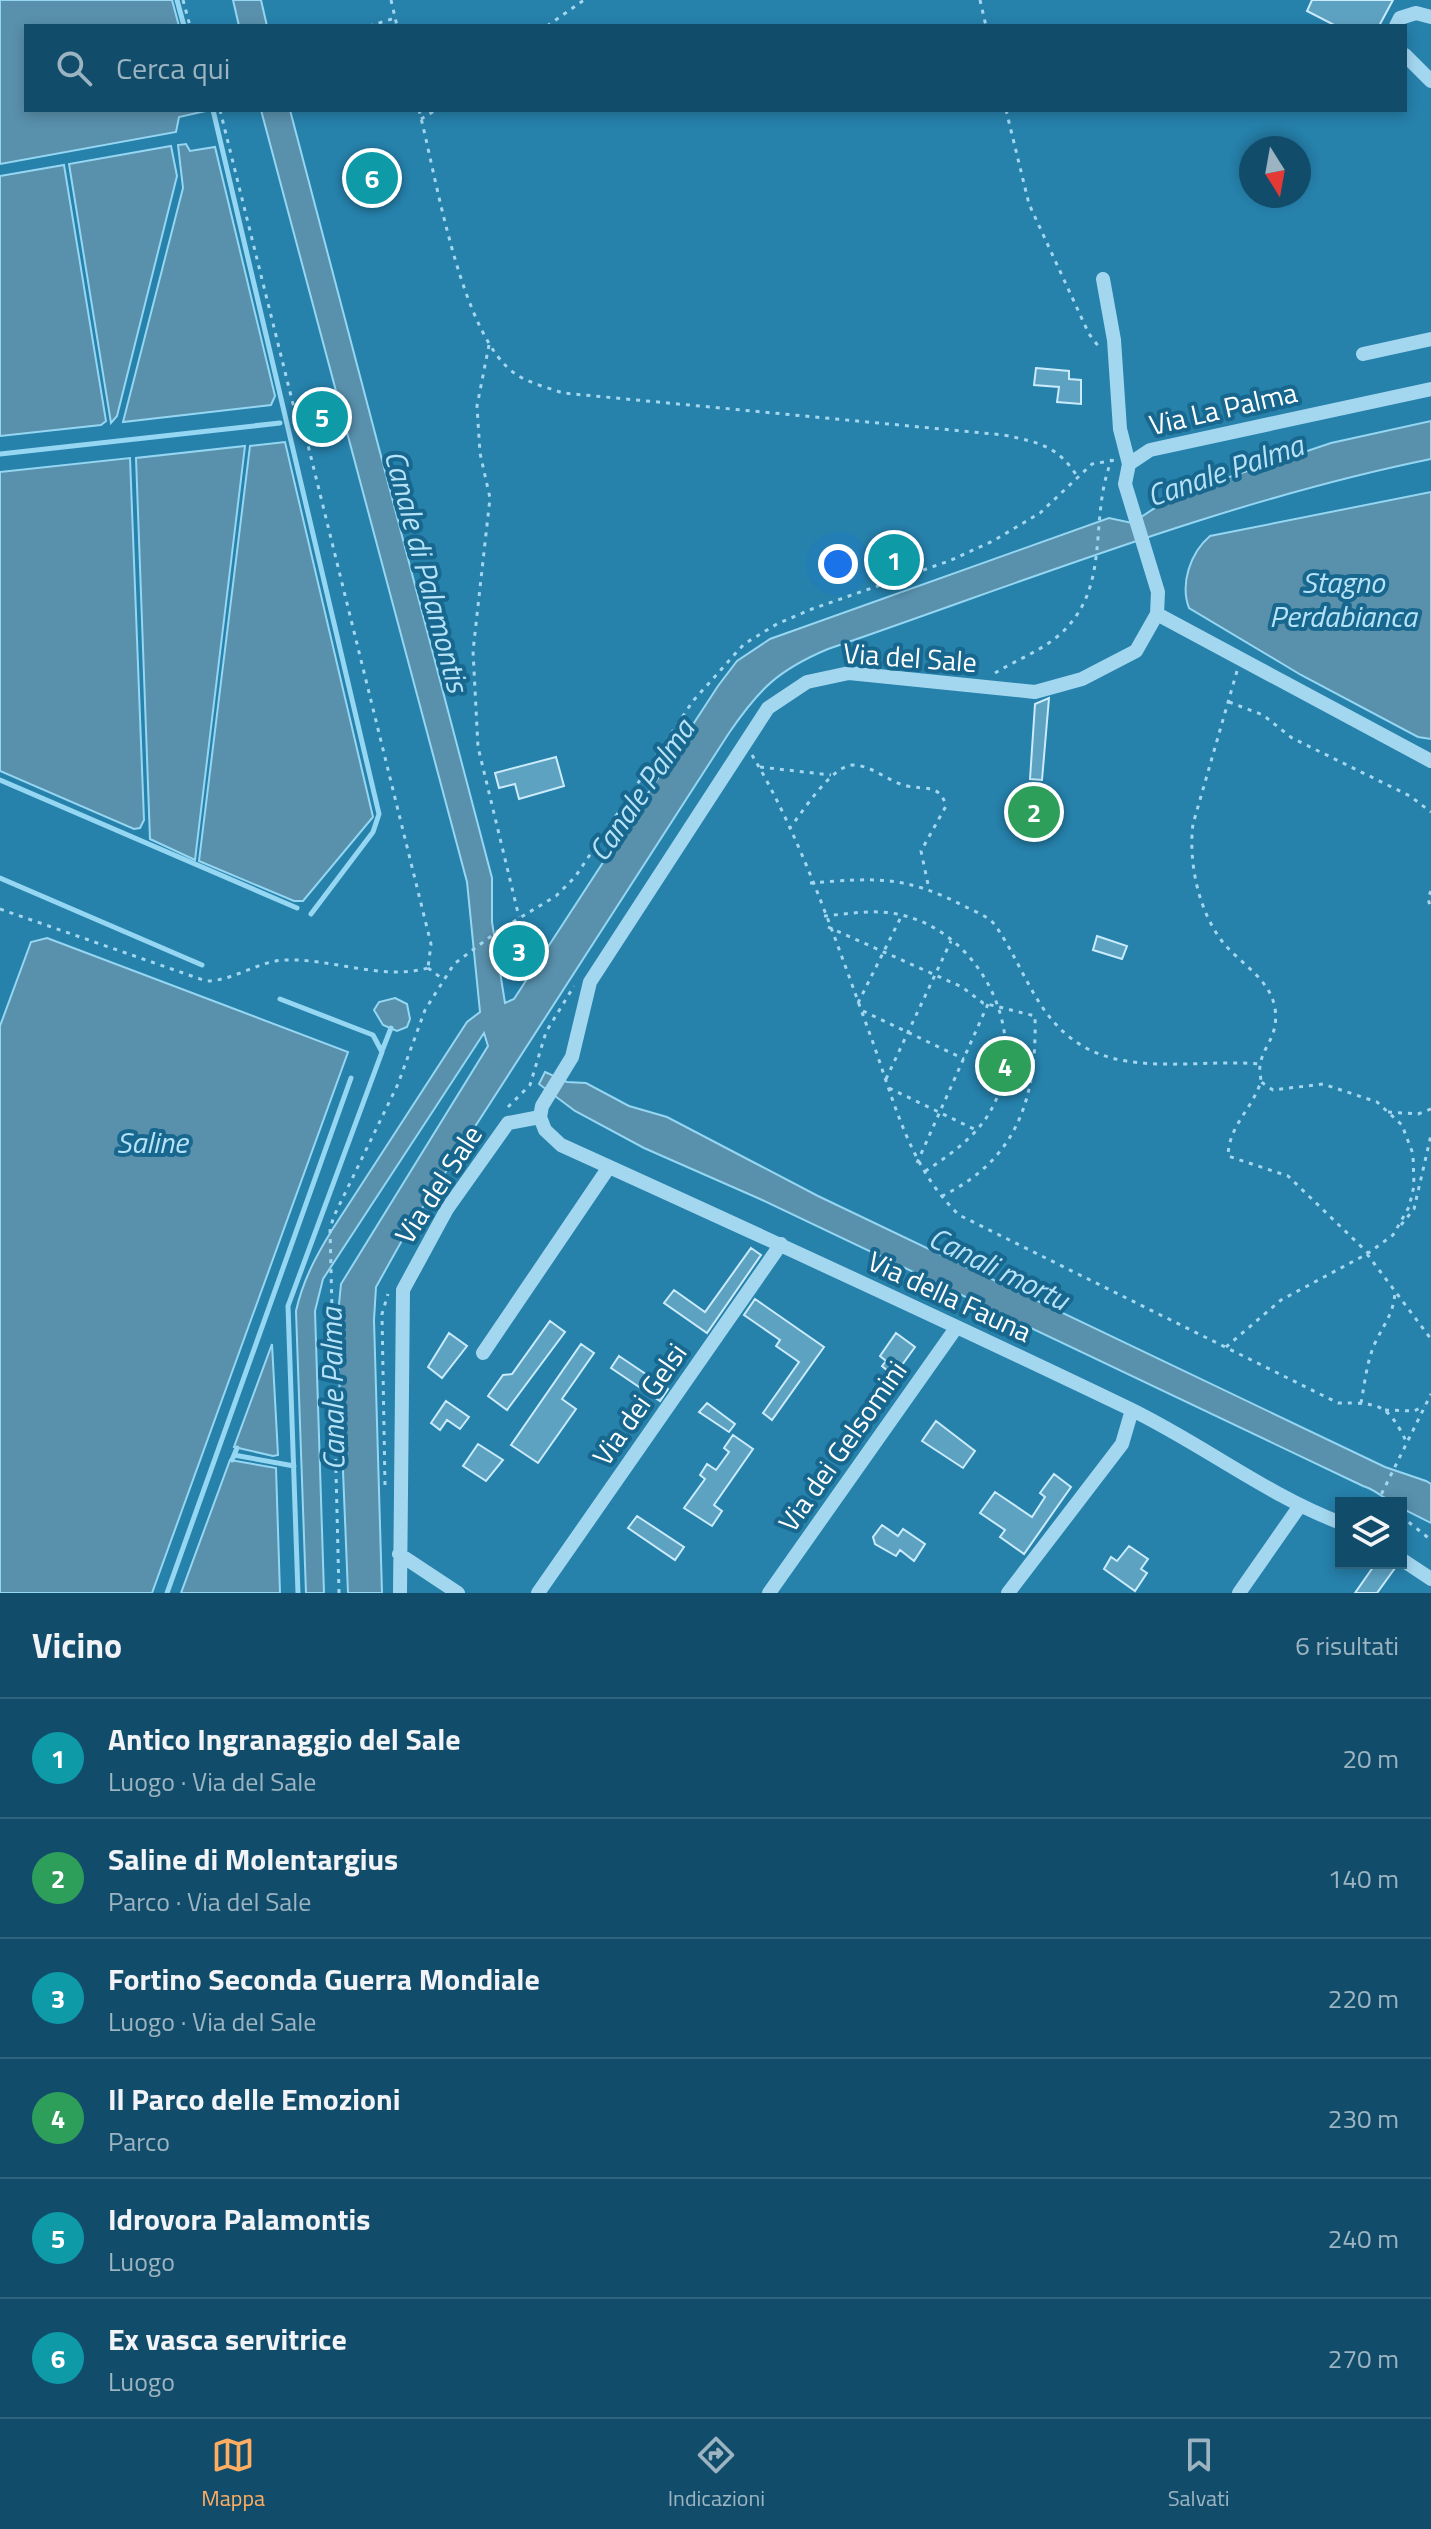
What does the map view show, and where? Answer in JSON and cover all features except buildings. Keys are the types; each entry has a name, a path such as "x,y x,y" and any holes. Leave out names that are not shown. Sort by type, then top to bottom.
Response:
{"street":[{"path":"1397,24 1400,18 1416,13 1431,17"},
{"path":"1407,57 1431,81"},
{"name":"Via La Palma","path":"1103,279 1114,340 1120,429 1129,464 1150,450 1431,389"},
{"path":"1363,354 1431,339"},
{"path":"1129,464 1125,484 1158,592 1157,614 1431,761"},
{"name":"Via del Sale","path":"400,1593 403,1290 447,1209 508,1123 540,1117 572,1057 590,982 768,708 807,682 849,673 1035,692 1082,679 1136,651 1157,614"},
{"name":"Via della Fauna","path":"540,1117 545,1130 561,1145 781,1244 1132,1410 1299,1507 1335,1521"},
{"path":"483,1353 609,1167"},
{"name":"Via dei Gelsi","path":"538,1593 781,1244"},
{"name":"Via dei Gelsomini","path":"769,1593 956,1328"},
{"path":"1008,1593 1122,1444 1132,1410"},
{"path":"1239,1593 1299,1507"},
{"path":"399,1554 458,1593"},
{"path":"1407,1563 1431,1579"}],"path":[{"path":"183,0 189,24"},
{"path":"391,0 396,24"},
{"path":"550,24 584,0"},
{"path":"980,0 986,24"},
{"path":"376,24 395,18"},
{"path":"220,112 293,404 306,421 306,437 333,555 431,944 428,968"},
{"path":"419,112 469,304 489,345 516,374 563,393 1004,435 1043,444 1065,457 1079,479"},
{"path":"421,119 433,112"},
{"path":"1006,112 1029,204 1089,334 1114,366"},
{"path":"489,345 477,406 480,453 490,498 473,651 478,747 520,918"},
{"path":"998,678 988,677 1061,633 1079,614 1093,586 1101,511 1112,459"},
{"path":"339,1593 330,1229 398,1084 425,1010 444,980 470,950 556,896 575,877 693,701 744,644 800,614 949,561 993,541 1040,513 1092,464 1112,459 1129,464"},
{"path":"1242,657 1193,824 1190,848 1203,903 1225,944 1255,971 1275,1005 1275,1036 1260,1064 1261,1082 1229,1138 1228,1156 1288,1176 1367,1254 1431,1339"},
{"path":"1229,702 1263,715 1292,738 1410,796 1431,812"},
{"path":"744,741 789,829 861,1010 917,1163 940,1197 959,1215 1338,1403 1377,1403 1396,1419 1407,1443"},
{"path":"789,829 831,775 855,765 907,786 935,788 943,794 945,813 921,851 929,889"},
{"path":"759,766 831,775"},
{"path":"810,883 876,878 914,883 993,923 1044,1013 1090,1050 1149,1062 1260,1064"},
{"path":"1431,891 1431,910"},
{"path":"0,909 206,981 220,981 266,962 288,960 396,971 428,968 444,980"},
{"path":"824,916 883,912 902,915 952,940 982,971 999,1007 1005,1040 998,1093 976,1130 923,1173"},
{"path":"858,1003 902,915"},
{"path":"828,927 936,975 988,1004 1035,1016 1036,1057 1032,1091 1022,1117 987,1166 965,1185 940,1197"},
{"path":"886,1079 952,940"},
{"path":"917,1163 988,1004"},
{"path":"861,1010 964,1059"},
{"path":"1261,1082 1273,1090 1323,1084 1377,1102 1402,1125 1413,1154 1414,1186 1409,1207 1393,1235"},
{"path":"889,1088 976,1130"},
{"path":"1388,1112 1418,1114 1431,1109"},
{"path":"1226,1347 1281,1300 1367,1254 1393,1235 1414,1209 1431,1135"},
{"path":"1361,1403 1367,1368 1376,1340 1389,1321 1395,1291"},
{"path":"1380,1497 1431,1394"},
{"path":"1385,1410 1414,1411 1424,1406"},
{"path":"1407,1521 1431,1540"}],"shaded area":[{"path":"0,0 1431,0 1431,1593 0,1593"}],"water":[{"path":"0,0 172,0 178,24 24,24 24,112 201,112 179,117 176,132 0,164"},
{"path":"233,0 261,0 267,24 239,24"},
{"path":"262,112 291,112 492,878 492,922 505,1003 514,999 718,686 737,661 770,639 1109,518 1132,523 1173,496 1331,443 1431,421 1431,459 1278,497 1051,570 828,649 783,673 760,693 729,733 405,1235 376,1287 374,1320 382,1593 348,1593 337,1324 341,1284 488,1046 484,1033 323,1279 315,1311 324,1593 306,1593 296,1311 311,1269 332,1230 467,1022 480,1012 467,882"},
{"path":"186,144 190,151 215,147 275,396 271,405 123,422 183,188 178,145"},
{"path":"171,146 177,176 117,416 111,423 69,164"},
{"path":"64,165 106,421 101,425 0,436 0,176"},
{"path":"285,442 373,817 303,901 294,901 199,861 250,446"},
{"path":"245,446 195,860 150,839 136,458"},
{"path":"130,458 144,820 140,828 134,829 0,771 0,472"},
{"name":"Stagno Perdabianca","path":"1431,492 1431,739 1418,737 1301,675 1189,608 1186,579 1197,551 1210,536"},
{"name":"Saline","path":"47,938 348,1052 152,1593 0,1593 0,1026 31,942"},
{"path":"395,998 407,1004 410,1019 407,1027 397,1031 383,1025 374,1010 379,1002"},
{"path":"545,1072 567,1082 586,1083 629,1106 667,1117 818,1196 1385,1467 1426,1481 1431,1484 1431,1523 1407,1511 1407,1497 1384,1497 760,1199 644,1148 575,1111 539,1084"},
{"path":"272,1344 278,1455 273,1456 234,1447"},
{"path":"230,1460 276,1468 280,1593 181,1593"}],"waterway":[{"path":"177,0 183,24"},
{"path":"213,112 379,814 373,832 311,914"},
{"path":"0,454 280,423"},
{"path":"0,780 297,908"},
{"path":"0,878 202,965"},
{"path":"280,999 373,1035 382,1052 288,1306 298,1593"},
{"path":"382,1051 391,1028"},
{"path":"167,1593 351,1078"},
{"path":"232,1460 237,1448"},
{"path":"234,1455 294,1466"}],"place":[{"name":"Ex vasca servitrice","path":"372,178"},
{"name":"Idrovora Palamontis","path":"322,417"},
{"name":"Antico Ingranaggio del Sale","path":"894,560"},
{"name":"Saline di Molentargius","path":"1034,812"},
{"name":"Fortino Seconda Guerra Mondiale","path":"519,951"},
{"name":"Il Parco delle Emozioni","path":"1005,1066"}],"water label":[{"name":"Canale Palma","path":"1225,470"},
{"name":"Canale di Palamontis","path":"427,571"},
{"name":"Canale Palma","path":"641,790"},
{"name":"Canali mortu","path":"999,1268"},
{"name":"Canale Palma","path":"332,1389"}]}
